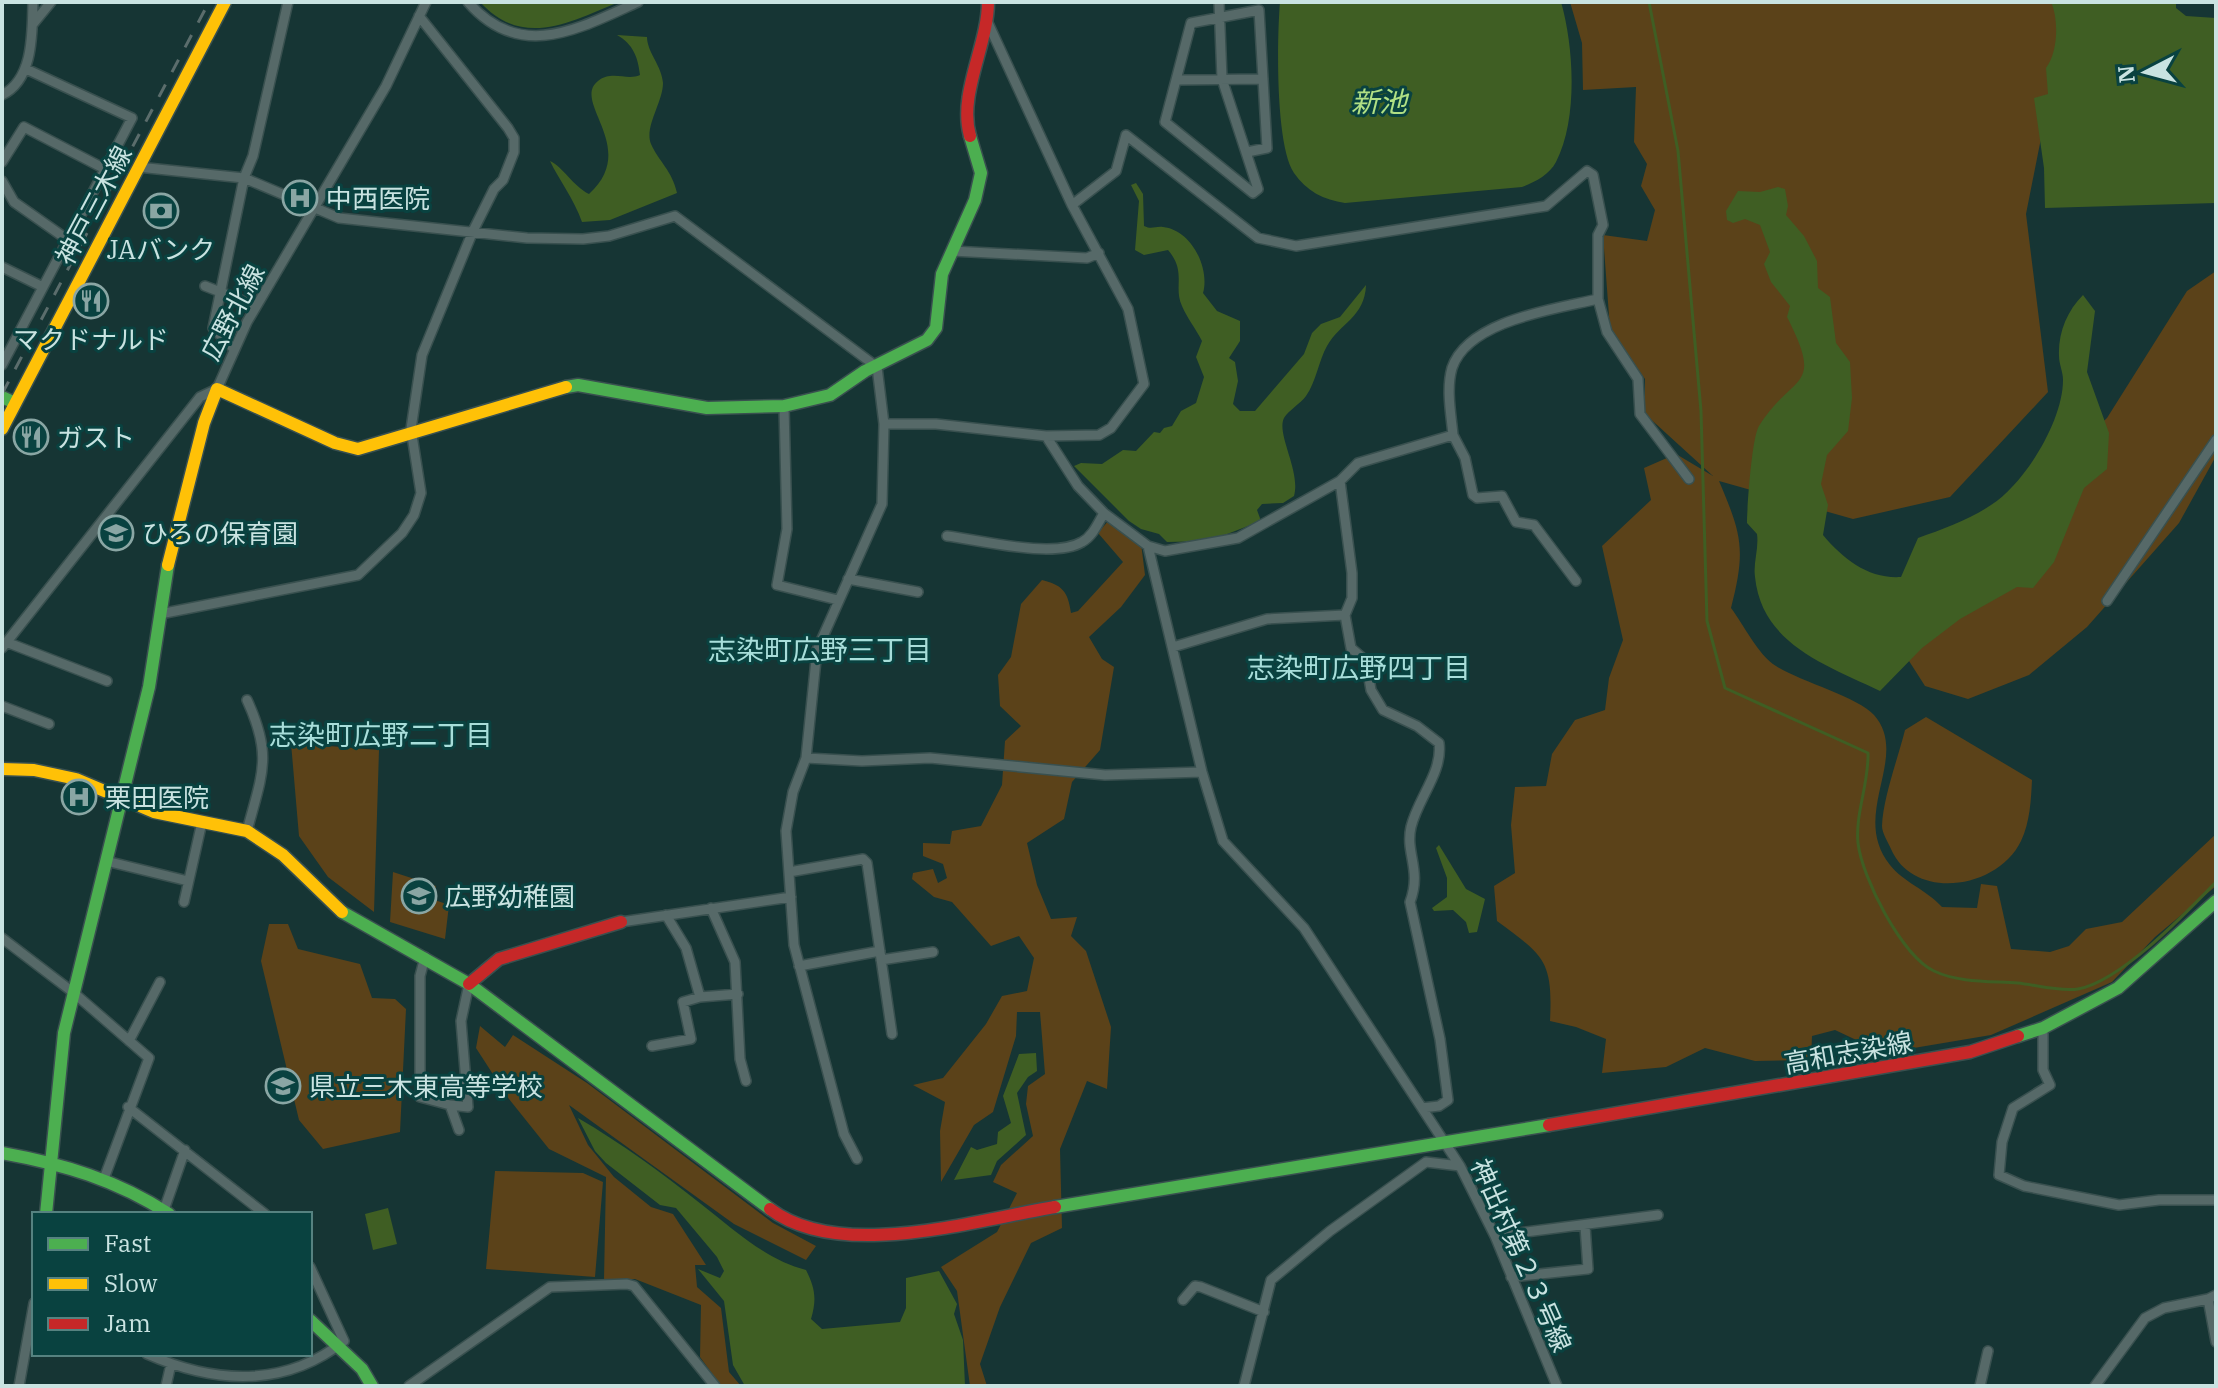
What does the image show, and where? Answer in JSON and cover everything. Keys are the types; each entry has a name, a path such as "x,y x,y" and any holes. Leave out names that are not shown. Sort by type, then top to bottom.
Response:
{"street":[{"path":"2,95 14,89 26,69 33,2"},
{"path":"32,25 51,2"},
{"name":"神戸三木線","path":"2,429 225,2"},
{"path":"234,349 213,328 244,178 253,156 288,2"},
{"name":"広野北線","path":"4,645 200,397 217,389 256,306 386,86 426,2"},
{"path":"468,2 505,33 534,38 579,27 638,2"},
{"path":"46,1212 64,1033 149,687 169,556 204,423 217,389 335,443 358,449 376,446 411,429 549,389 578,385 707,408 784,406 830,395 927,340 936,328 942,274 975,200 981,173 965,119 988,22 988,2"},
{"path":"1219,2 1222,16 1222,79 1258,189 1253,193 1165,122 1191,23 1222,16 1258,6 1267,148 1247,152"},
{"path":"160,614 358,575 402,533 414,515 422,483 411,429 426,343 473,231 494,189 503,180 514,152 514,138 419,16"},
{"path":"884,424 936,424 1046,436 1099,435 1111,428 1144,384 1128,309 1072,205 988,22"},
{"path":"2,365 132,118 26,69"},
{"path":"1176,80 1261,79"},
{"path":"2,162 24,127 105,169"},
{"path":"1072,205 1116,171 1126,135 1258,238 1296,246 1546,206 1587,171 1593,175 1603,225 1598,235 1598,299 1607,332 1638,379 1640,414 1689,479"},
{"path":"138,167 244,178 339,218 527,238 609,236 675,216 877,367 884,424 882,504 817,650 806,758 787,820 794,945 844,1134 857,1159"},
{"path":"2,181 14,202 68,240"},
{"path":"952,251 1087,258 1099,253"},
{"path":"2,267 43,287"},
{"path":"205,286 256,306"},
{"path":"1576,581 1534,525 1516,522 1502,496 1477,498 1473,495 1468,468 1453,435 1449,385 1452,368 1470,343 1514,320 1598,299"},
{"path":"2,397 15,403"},
{"path":"784,406 787,529 777,585 838,600"},
{"path":"1046,436 1078,486 1104,513 1148,546 1165,551 1238,538 1340,481 1358,463 1453,435"},
{"path":"2107,601 2216,440"},
{"path":"1340,481 1352,573 1352,598 1345,615 1351,648 1366,661 1371,690 1383,710 1417,726 1439,743 1441,758 1409,832 1417,883 1410,902 1440,1039 1448,1100 1439,1106 1422,1108"},
{"path":"947,536 1049,549 1080,544 1090,536 1104,513"},
{"name":"神出村第２３号線","path":"1148,546 1202,772 1223,841 1304,928 1460,1166 1495,1236 1557,1386"},
{"path":"848,579 918,592"},
{"path":"1173,647 1267,619 1345,615"},
{"path":"4,645 107,681"},
{"path":"2,769 34,770 76,779 154,812 247,831 265,762 262,732 247,700"},
{"path":"2,706 49,724"},
{"path":"806,758 862,761 930,758 1105,775 1202,772"},
{"path":"184,902 202,822"},
{"name":"高和志染線","path":"247,831 283,855 319,894 350,919 425,957 469,984 783,1219 822,1232 886,1235 1444,1144 1970,1052 2043,1028 2118,988 2216,901"},
{"path":"789,872 863,859 867,863 892,1034"},
{"path":"106,861 188,881"},
{"path":"425,957 420,976 420,1097 468,1107 461,1021 469,984 499,959 621,922 791,897"},
{"path":"711,908 735,962 740,1059 746,1081"},
{"path":"666,915 686,948 700,997"},
{"path":"2,938 74,993 149,1058 128,1107 105,1176"},
{"path":"799,966 933,952"},
{"path":"129,1041 160,982"},
{"path":"652,1046 691,1039 683,1002 700,997 738,994"},
{"path":"2043,1028 2043,1070 2050,1085 2013,1108 2002,1142 1999,1175 2024,1186 2119,1205 2159,1200 2216,1200"},
{"path":"450,1105 459,1130"},
{"path":"128,1107 262,1212"},
{"path":"2,1153 52,1161 105,1176 167,1212 185,1150"},
{"path":"1244,1386 1271,1280 1426,1162 1460,1166"},
{"path":"1495,1236 1658,1215"},
{"path":"1511,1277 1588,1269 1585,1226"},
{"path":"152,1356 234,1382 284,1377 344,1341 312,1271"},
{"path":"409,1386 550,1287 627,1284 634,1286 715,1386"},
{"path":"1183,1300 1195,1286 1264,1312"},
{"path":"2095,1386 2145,1318 2164,1308 2212,1297 2216,1342"},
{"path":"19,1386 32,1319"},
{"path":"312,1322 340,1346 372,1386"},
{"path":"1980,1386 1988,1351"},
{"path":"166,1386 171,1364"}],"shaded area":[{"path":"1570,2 2068,2 2026,214 2048,392 1950,497 1853,519 1719,481 1733,515 1739,543 1739,571 1731,608 1769,661 1855,702 1874,715 1884,731 1886,749 1875,826 1879,846 1895,871 1942,907 1977,908 1981,884 1997,886 2011,949 2050,952 2069,946 2086,929 2122,922 2216,834 2216,886 2155,937 2112,982 1991,1035 1884,1053 1835,1030 1812,1036 1811,1060 1755,1061 1705,1048 1666,1067 1602,1073 1606,1039 1550,1021 1550,985 1542,961 1526,943 1497,921 1494,886 1515,873 1511,825 1515,787 1546,786 1552,754 1575,720 1605,710 1609,678 1623,640 1602,546 1651,500 1644,468 1676,454 1713,476 1645,414 1645,379 1610,329 1603,235 1647,241 1655,210 1641,186 1647,164 1634,142 1636,87 1583,90 1582,43"},
{"path":"2216,271 2216,456 2179,523 2087,627 2029,675 1968,699 1925,686 1902,650 2077,446 2107,418 2187,291"},
{"path":"1109,520 1141,543 1145,575 1121,607 1089,637 1102,659 1114,667 1100,750 1072,782 1064,819 1027,843 1037,885 1051,919 1077,917 1071,936 1086,951 1111,1027 1107,1089 1087,1081 1060,1149 1062,1228 1031,1243 1000,1307 980,1364 987,1386 970,1386 957,1291 941,1267 997,1232 1017,1193 993,1182 1001,1165 1033,1136 1026,1104 1028,1086 1045,1074 1040,1012 1017,1012 1016,1036 993,1112 974,1125 941,1182 940,1131 945,1102 913,1085 943,1078 986,1024 1002,996 1027,991 1034,958 1019,936 991,946 952,902 934,897 912,879 913,873 933,869 938,883 947,878 943,864 923,856 923,843 950,844 952,831 981,826 1002,785 1005,741 1021,726 1000,706 998,675 1011,657 1021,604 1042,580 1063,590 1071,613 1078,611 1123,562 1098,533"},
{"path":"1926,717 2032,780 2028,819 2021,841 2010,857 1976,879 1956,883 1918,877 1902,866 1883,832 1885,803 1905,730"},
{"path":"291,743 379,750 374,912 328,877 299,836"},
{"path":"393,872 436,886 432,899 449,905 445,939 390,922"},
{"path":"269,924 288,924 298,949 360,964 372,998 395,999 406,1009 400,1132 323,1149 299,1120 261,961"},
{"path":"480,1026 505,1047 513,1035 587,1083 773,1223 816,1246 806,1260 734,1224 569,1105 588,1145 614,1177 651,1207 673,1214 706,1265 695,1265 697,1287 721,1308 729,1372 741,1386 721,1386 700,1357 701,1305 635,1279 604,1280 606,1177 549,1149 509,1099 476,1048"},
{"path":"495,1171 583,1173 603,1182 595,1277 486,1269"}],"water":[{"path":"480,2 619,2 565,23 530,28 513,25"},
{"name":"新池","path":"1280,2 1561,2 1569,40 1572,83 1568,126 1556,162 1541,178 1522,187 1345,203 1316,194 1294,173 1283,139 1278,64"},
{"path":"2051,2 2176,2 2176,8 2186,16 2216,18 2216,203 2045,208 2044,168 2034,98 2048,94 2046,68 2056,36"},
{"path":"617,35 647,37 660,71 662,90 650,137 677,193 610,220 582,222 550,161 589,194 603,177 608,160 607,144 592,101 592,90 603,78 640,75 634,52"},
{"path":"1136,183 1143,194 1144,226 1163,227 1182,235 1201,262 1203,293 1217,311 1240,321 1240,341 1229,358 1235,362 1238,381 1233,404 1240,411 1255,411 1304,354 1312,333 1321,324 1340,317 1366,285 1365,296 1357,312 1327,346 1306,396 1284,418 1283,433 1294,476 1294,496 1283,503 1262,504 1257,510 1261,521 1209,541 1167,542 1159,534 1141,529 1074,466 1081,463 1102,464 1123,450 1136,451 1154,432 1160,433 1172,426 1181,411 1196,403 1204,377 1196,357 1202,341 1180,299 1174,258 1168,250 1144,255 1135,250 1139,201 1131,185"},
{"path":"1778,187 1785,189 1786,215 1804,236 1817,261 1818,288 1830,297 1836,343 1850,362 1852,398 1848,431 1827,455 1821,484 1828,505 1823,535 1848,560 1878,575 1901,577 1918,538 1983,510 2017,482 2040,450 2057,414 2063,380 2059,347 2068,315 2083,295 2095,311 2087,372 2109,433 2107,469 2084,488 2054,562 2033,588 2017,587 1960,619 1922,648 1880,691 1819,661 1784,636 1770,620 1760,600 1755,577 1757,534 1747,523 1756,432 1804,370 1798,341 1787,317 1790,306 1771,282 1764,264 1770,252 1760,225 1745,219 1733,223 1727,220 1726,211 1738,191 1760,192"},
{"path":"1439,845 1466,889 1485,899 1477,932 1469,933 1466,922 1453,910 1434,911 1432,908 1447,897 1447,878 1436,848"},
{"path":"1036,1053 1037,1071 1028,1077 1017,1093 1026,1135 997,1161 991,1175 954,1180 971,1147 977,1150 997,1144 998,1132 1011,1123 1003,1096 1019,1054"},
{"path":"578,1118 656,1170 750,1243 777,1259 806,1270 814,1294 811,1319 822,1329 900,1322 906,1308 906,1278 939,1271 957,1304 954,1314 963,1340 965,1386 745,1386 733,1365 724,1301 698,1269 720,1278 724,1271 717,1257 676,1208 660,1205 606,1163 595,1151"},
{"path":"388,1208 397,1244 373,1250 365,1214"}],"waterway":[{"path":"1649,2 1678,151 1701,411 1707,621 1725,688 1868,753 1858,832 1867,876 1875,895 1909,950 1922,963 1944,975 1964,980 2078,989 2095,983 2132,960 2216,882"}],"railway":[{"path":"2,394 209,2"}],"traffic: fast":[{"path":"566,387 578,385 707,408 784,406 830,395 865,371 927,340 936,328 942,274 975,200 981,173 970,136"},
{"path":"2,397 15,403"},
{"path":"46,1212 64,1033 149,687 168,565"},
{"path":"2018,1036 2043,1028 2118,988 2216,901"},
{"path":"342,912 469,984 770,1209"},
{"path":"1055,1207 1549,1125"},
{"path":"2,1153 89,1175 130,1192 166,1212"},
{"path":"312,1322 362,1369 372,1386"}],"traffic: slow":[{"path":"2,429 225,2"},
{"path":"168,565 204,423 217,389 335,443 358,449 566,387"},
{"path":"2,769 34,770 76,779 154,812 247,831 283,855 342,912"}],"traffic: jam":[{"path":"970,136 967,120 970,86 984,35 988,2"},
{"path":"469,984 499,959 621,922"},
{"path":"1549,1125 1970,1052 2018,1036"},
{"path":"770,1209 799,1225 833,1233 870,1235 909,1233 1055,1207"}],"place":[{"name":"中西医院","path":"300,198"},
{"name":"JAバンク","path":"161,211"},
{"name":"マクドナルド","path":"91,301"},
{"name":"ガスト","path":"31,437"},
{"name":"ひろの保育園","path":"116,533"},
{"name":"栗田医院","path":"79,797"},
{"name":"広野幼稚園","path":"419,896"},
{"name":"県立三木東高等学校","path":"283,1086"}],"district":[{"name":"志染町広野三丁目","path":"820,649"},
{"name":"志染町広野四丁目","path":"1359,667"},
{"name":"志染町広野二丁目","path":"381,734"}]}
